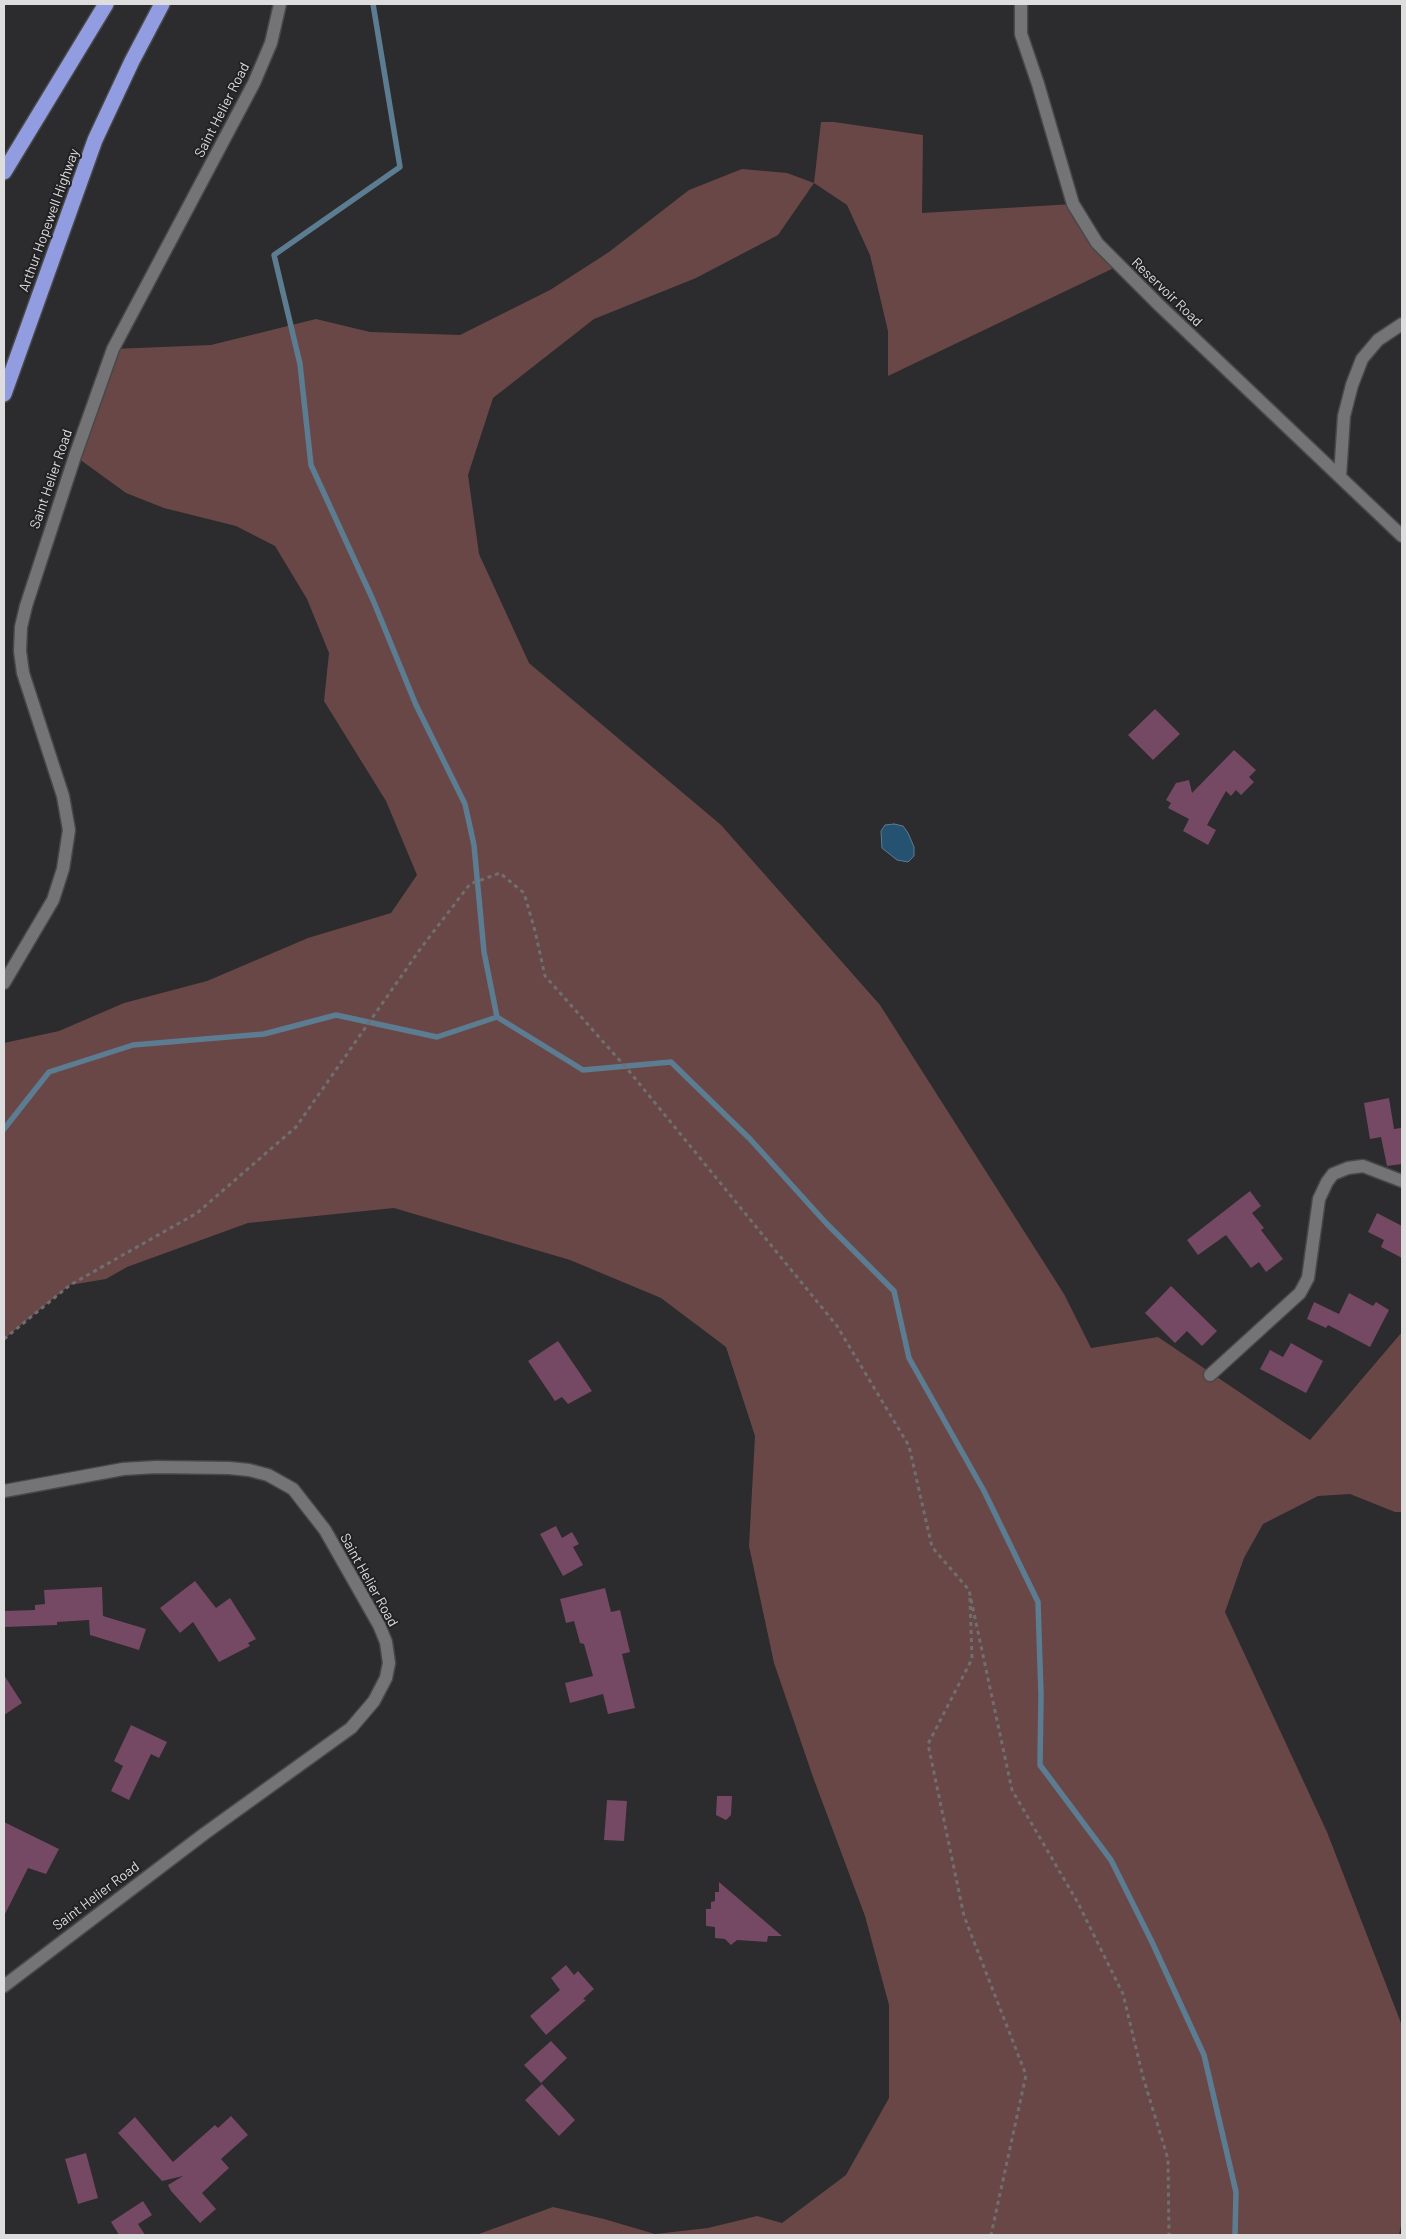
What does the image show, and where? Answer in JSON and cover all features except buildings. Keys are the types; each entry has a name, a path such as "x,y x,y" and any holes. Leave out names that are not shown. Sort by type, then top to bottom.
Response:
{"highway":[{"path":"4,172 106,4"},
{"name":"Arthur Hopewell Highway","path":"4,394 96,140 132,61 162,4"}],"street":[{"name":"Saint Helier Road","path":"4,983 53,900 63,868 69,830 63,796 24,673 21,643 26,606 75,456 113,349 254,83 271,44 280,4"},
{"name":"Reservoir Road","path":"1021,4 1021,34 1038,84 1073,204 1097,243 1159,305 1402,536"},
{"path":"1340,476 1344,416 1352,385 1362,359 1378,340 1402,324"},
{"path":"1210,1375 1300,1293 1308,1278 1320,1199 1326,1182 1333,1174 1348,1168 1363,1166 1402,1181"},
{"name":"Saint Helier Road","path":"4,1491 123,1469 156,1467 230,1468 268,1475 293,1489 325,1530 379,1624 386,1642 389,1663 386,1678 374,1701 351,1728 204,1834 4,1986"}],"path":[{"path":"4,1339 70,1285 197,1213 296,1127 421,948 470,884 500,873 524,893 545,976 629,1071 837,1326 910,1446 932,1547 970,1590 1012,1790 1078,1903 1123,1994 1143,2077 1168,2159 1169,2235"},
{"path":"970,1590 972,1659 928,1744 964,1916 1026,2076 990,2235"}],"shaded area":[{"path":"821,122 834,122 923,135 922,213 1073,204 1118,266 888,376 888,331 870,255 847,205 814,183"},
{"path":"742,169 787,173 814,183 778,235 696,278 594,319 493,398 468,475 479,554 529,663 721,825 880,1005 1064,1294 1091,1348 1158,1337 1310,1440 1402,1332 1402,1512 1395,1512 1350,1494 1318,1496 1263,1524 1244,1558 1225,1612 1327,1832 1401,2023 1402,2221 1399,2235 476,2235 553,2207 655,2234 708,2228 757,2216 782,2223 846,2175 889,2098 889,2005 865,1916 813,1777 774,1663 749,1546 755,1436 726,1347 661,1298 570,1260 394,1208 248,1223 127,1267 106,1279 70,1285 4,1339 4,1043 59,1031 124,1003 207,981 308,938 391,913 417,875 386,801 324,701 329,653 307,599 275,546 236,526 164,508 126,493 75,456 113,349 211,345 316,319 370,332 460,335 550,290 609,252 689,190"}],"water":[{"path":"885,825 903,826 914,847 914,856 908,862 897,860 882,848 881,831"}],"waterway":[{"path":"373,4 400,167 274,255 300,364 311,465 373,600 416,705 465,804 474,845 484,952 497,1017 583,1070 671,1062 750,1139 826,1223 894,1291 909,1358 984,1491 1038,1602 1041,1695 1040,1765 1111,1860 1152,1942 1204,2055 1236,2192 1235,2235"},
{"path":"4,1129 49,1072 133,1045 264,1034 336,1015 437,1037 497,1017"}]}
